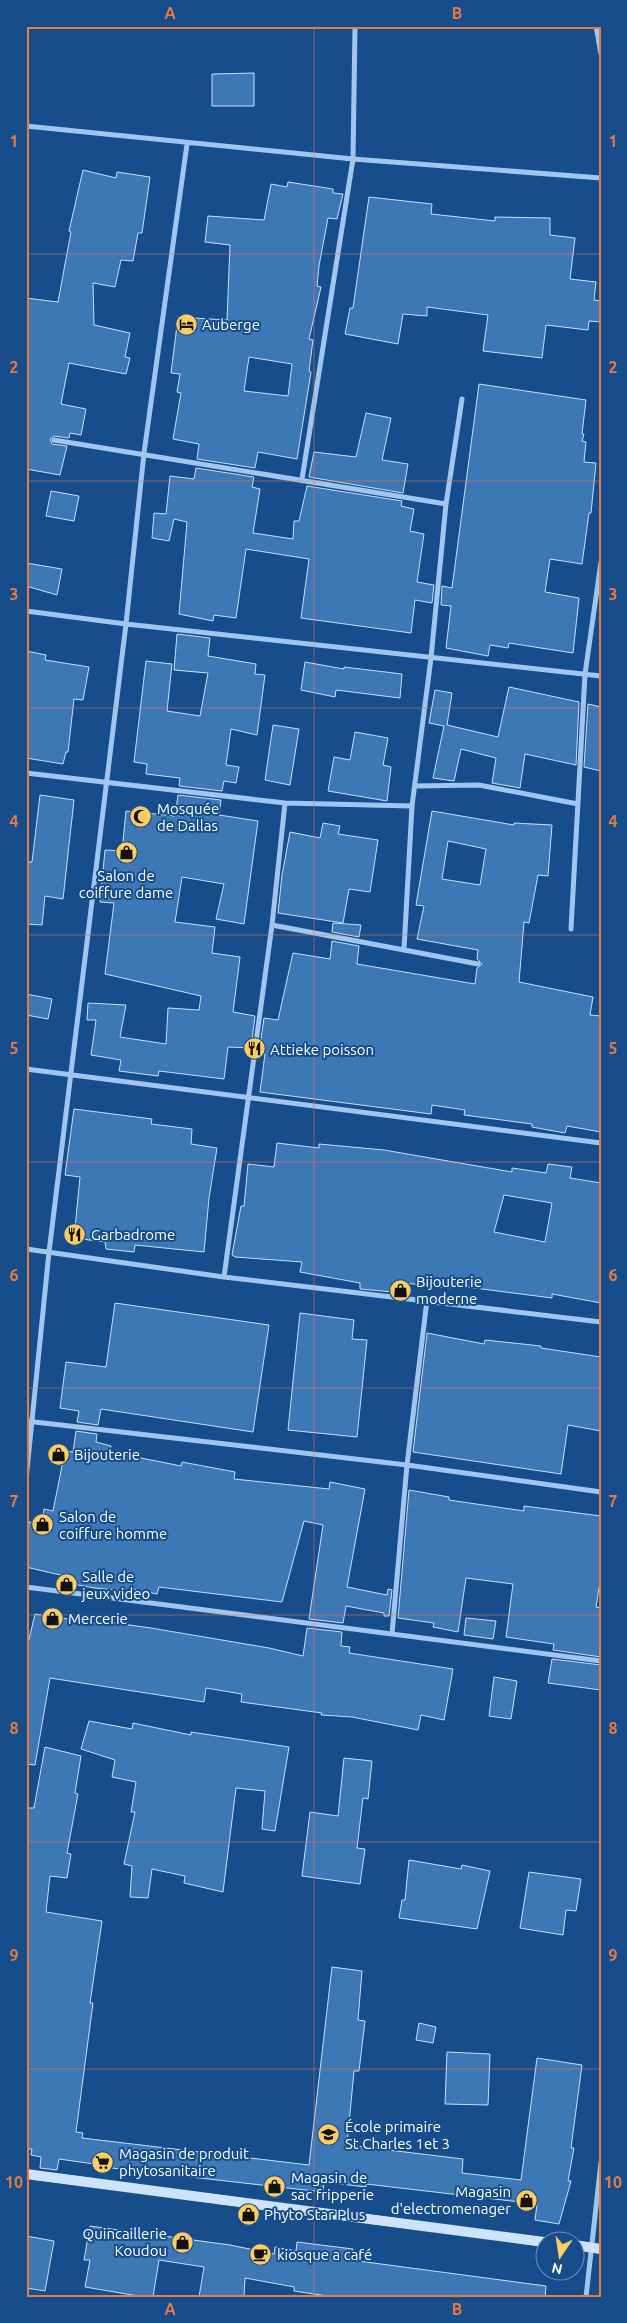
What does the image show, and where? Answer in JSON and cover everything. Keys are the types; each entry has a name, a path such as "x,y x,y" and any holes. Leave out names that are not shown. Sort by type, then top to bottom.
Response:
{"street":[{"path":"302,479 353,159 355,26"},
{"path":"596,26 601,54"},
{"path":"26,126 187,144 601,178"},
{"path":"26,1480 29,1421 48,1252 126,624 144,453 187,144"},
{"path":"404,949 412,806 431,658 446,504 462,400"},
{"path":"54,440 144,453 446,504"},
{"path":"570,929 585,674 601,562"},
{"path":"26,611 126,624 601,676"},
{"path":"26,773 285,803 412,806"},
{"path":"415,786 478,785 578,804"},
{"path":"224,1277 272,925 285,803"},
{"path":"272,925 478,964"},
{"path":"26,1070 70,1074 601,1143"},
{"path":"26,1249 224,1277 601,1322"},
{"path":"392,1634 407,1465 427,1300"},
{"path":"29,1421 407,1465 601,1492"},
{"path":"26,1587 601,1661"},
{"path":"586,2297 596,2248 601,2162"},
{"path":"26,2174 534,2241"}],"building":[{"path":"254,73 254,106 212,106 212,74"},
{"path":"83,170 116,178 117,172 150,177 142,233 138,233 133,261 121,260 115,287 93,283 94,325 130,333 125,357 130,358 126,374 69,363 61,404 86,409 81,435 70,433 69,438 54,436 50,439 52,444 67,446 60,475 26,469 26,298 58,302 71,232 69,231"},
{"path":"288,182 333,189 333,193 343,194 337,219 328,218 319,266 317,286 321,287 309,339 313,340 309,371 311,372 297,459 258,452 255,468 197,459 199,444 173,439 181,393 177,392 180,374 171,373 178,317 227,320 230,245 205,242 208,216 264,220 271,184 287,187","holes":["249,357 292,364 288,396 244,391"]},
{"path":"369,197 432,204 431,214 495,221 495,217 550,218 550,235 575,238 570,279 596,282 594,300 601,301 601,322 589,321 588,330 546,325 542,358 483,351 488,315 427,307 427,316 403,314 398,344 345,334 350,308 353,308"},
{"path":"479,384 586,400 582,434 584,434 582,441 586,442 584,462 596,463 591,513 589,513 582,564 550,559 545,592 579,598 573,653 509,643 508,648 490,645 488,656 446,648 451,606 441,605 442,586 452,588"},
{"path":"366,413 391,418 382,460 408,464 403,493 309,477 314,452 356,457"},
{"path":"196,468 254,477 252,487 260,489 253,533 293,539 294,521 299,521 307,486 402,501 401,506 414,509 410,531 424,534 417,582 434,585 432,603 415,600 411,633 301,618 309,559 246,549 236,618 214,615 213,621 179,614 187,522 174,519 169,541 152,538 154,513 166,514 170,476 194,479"},
{"path":"51,491 79,496 74,521 46,516"},
{"path":"26,563 62,569 57,595 26,586"},
{"path":"177,634 210,638 208,656 256,664 255,674 265,675 257,735 231,729 226,765 239,767 236,783 224,781 222,791 179,786 180,778 146,774 147,764 134,762 146,661 172,664 167,711 200,716 208,673 174,670"},
{"path":"26,651 46,655 45,660 89,667 83,700 74,699 68,752 66,752 63,764 26,758"},
{"path":"305,662 344,669 344,667 402,674 400,698 336,690 335,697 301,690"},
{"path":"509,687 579,702 576,765 525,754 520,788 492,783 496,758 461,749 454,781 433,778 444,726 429,723 435,690 452,693 447,725 498,737"},
{"path":"588,704 601,707 601,771 584,767"},
{"path":"273,725 299,729 290,785 265,780"},
{"path":"355,732 388,738 383,765 391,767 387,801 328,791 334,757 350,760"},
{"path":"40,795 74,800 63,899 45,896 42,925 26,924 26,879 29,862 32,862"},
{"path":"178,795 221,800 219,815 258,821 244,924 216,919 224,884 182,877 175,922 215,927 212,953 240,957 233,1012 255,1016 251,1048 228,1047 224,1079 159,1071 158,1076 119,1071 121,1060 91,1055 96,1020 87,1020 88,1003 126,1005 120,1037 166,1044 168,1008 199,1010 201,996 105,974 114,903 100,902 105,850 122,851 126,811 175,816"},
{"path":"432,811 514,825 514,823 552,825 548,876 538,875 529,923 524,922 519,982 593,997 590,1015 601,1016 601,1132 567,1126 565,1133 532,1127 532,1124 464,1115 465,1110 432,1105 431,1114 260,1092 265,1054 259,1053 264,1018 278,1020 293,953 330,959 332,941 359,946 357,964 475,984 477,968 482,964 477,959 478,950 417,939 424,906 416,905","holes":["448,841 486,849 480,885 442,879"]},
{"path":"323,823 340,826 338,834 378,840 370,892 349,889 343,923 278,913 282,875 290,832 320,838"},
{"path":"333,923 361,925 359,937 332,932"},
{"path":"26,994 52,999 48,1019 26,1015"},
{"path":"74,1109 152,1119 151,1124 192,1129 191,1144 217,1148 209,1198 204,1252 135,1245 134,1252 106,1249 105,1242 74,1238 80,1177 65,1175"},
{"path":"277,1143 319,1148 319,1144 384,1150 512,1172 512,1168 546,1173 548,1164 572,1167 570,1178 601,1183 601,1303 552,1294 552,1298 451,1285 450,1288 404,1283 403,1293 360,1289 360,1283 300,1272 302,1262 235,1257 232,1255 241,1206 244,1206 248,1164 274,1167","holes":["504,1195 552,1203 545,1242 494,1232"]},
{"path":"115,1303 269,1325 253,1432 101,1409 98,1425 77,1422 79,1411 60,1408 66,1362 106,1367"},
{"path":"300,1313 354,1320 352,1339 367,1340 357,1437 288,1430"},
{"path":"427,1333 484,1344 485,1340 541,1346 541,1348 601,1357 601,1431 568,1425 561,1474 413,1452"},
{"path":"76,1431 97,1434 96,1442 111,1446 110,1451 116,1453 181,1466 182,1462 235,1472 234,1479 329,1489 330,1482 365,1489 347,1587 387,1595 388,1589 392,1590 389,1616 384,1616 384,1613 346,1606 343,1623 309,1619 323,1525 304,1521 282,1602 159,1587 157,1594 133,1589 133,1592 95,1588 72,1584 73,1578 26,1567 29,1522 42,1523 44,1509 53,1511 65,1451 73,1452"},
{"path":"409,1490 449,1497 449,1500 524,1511 524,1506 601,1516 601,1576 596,1607 601,1608 601,1657 553,1650 554,1644 506,1637 513,1584 466,1578 458,1632 433,1627 434,1623 398,1618"},
{"path":"35,1614 101,1624 101,1621 151,1628 269,1648 303,1656 307,1628 342,1632 341,1646 350,1647 349,1653 453,1669 444,1720 421,1715 418,1730 352,1717 321,1715 322,1713 241,1702 242,1694 206,1688 204,1702 50,1678 35,1765 26,1764 26,1652"},
{"path":"466,1618 496,1621 493,1639 464,1635"},
{"path":"552,1659 601,1665 601,1690 548,1683"},
{"path":"494,1677 517,1681 511,1719 489,1716"},
{"path":"89,1721 132,1729 133,1723 191,1735 191,1732 289,1747 275,1831 262,1829 265,1791 236,1788 223,1892 184,1883 185,1876 152,1869 148,1898 130,1897 132,1866 124,1864 135,1812 131,1812 136,1782 112,1777 115,1760 81,1749"},
{"path":"45,1747 81,1756 75,1793 78,1794 67,1853 71,1854 67,1878 50,1876 46,1912 102,1921 90,2003 93,2003 76,2132 83,2133 82,2138 309,2165 332,1967 362,1971 358,2020 365,2021 359,2071 354,2071 347,2145 463,2159 462,2173 521,2180 537,2058 582,2065 571,2148 574,2148 568,2181 571,2181 559,2224 535,2220 537,2204 366,2184 366,2187 324,2182 323,2192 94,2166 94,2164 59,2159 57,2170 40,2168 41,2157 31,2155 32,2149 26,2149 26,1808 34,1808"},
{"path":"344,1758 372,1761 368,1799 363,1798 357,1848 365,1849 360,1884 302,1876 310,1812 338,1816"},
{"path":"409,1860 461,1869 462,1865 490,1871 477,1929 399,1918 402,1900 405,1900"},
{"path":"529,1872 581,1879 576,1911 566,1910 563,1935 520,1928"},
{"path":"419,2023 436,2027 433,2043 416,2040"},
{"path":"447,2052 490,2054 488,2105 445,2104"},
{"path":"90,2226 230,2245 274,2254 275,2247 296,2251 297,2242 353,2249 351,2260 546,2286 545,2297 334,2297 294,2291 294,2287 245,2278 244,2297 199,2297 204,2267 159,2260 153,2297 144,2297 85,2287 90,2260 84,2260"},
{"path":"26,2236 54,2241 45,2291 26,2288"}],"place":[{"name":"Auberge","path":"186,324"},
{"name":"Mosquée de Dallas","path":"141,817"},
{"name":"Salon de coiffure dame","path":"126,852"},
{"name":"Attieke poisson","path":"254,1049"},
{"name":"Garbadrome","path":"75,1234"},
{"name":"Bijouterie moderne","path":"400,1290"},
{"name":"Bijouterie","path":"58,1454"},
{"name":"Salon de coiffure homme","path":"43,1525"},
{"name":"Salle de jeux video","path":"66,1585"},
{"name":"Mercerie","path":"52,1618"},
{"name":"École primaire St Charles 1et 3","path":"329,2135"},
{"name":"Magasin de produit phytosanitaire","path":"103,2162"},
{"name":"Magasin de sac fripperie","path":"275,2186"},
{"name":"Magasin d'electromenager","path":"527,2200"},
{"name":"Phyto Star Plus","path":"248,2214"},
{"name":"Quincaillerie Koudou","path":"183,2242"},
{"name":"kiosque a café","path":"261,2254"}]}
